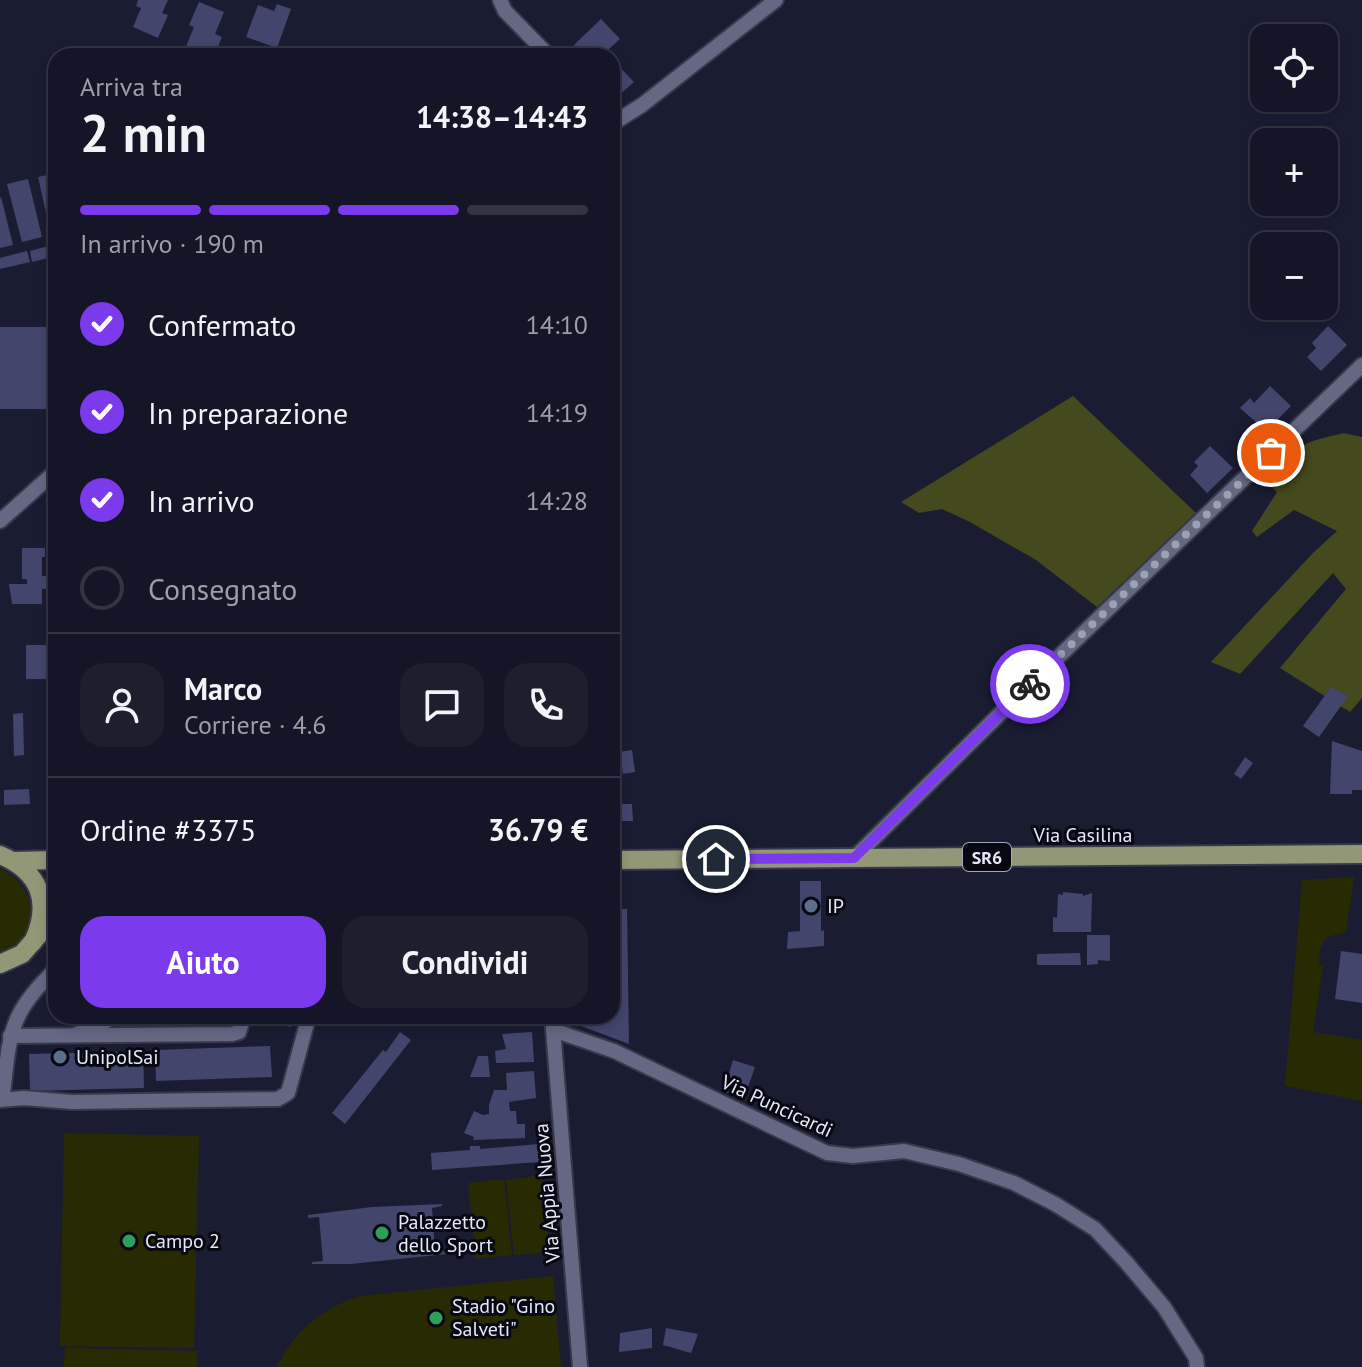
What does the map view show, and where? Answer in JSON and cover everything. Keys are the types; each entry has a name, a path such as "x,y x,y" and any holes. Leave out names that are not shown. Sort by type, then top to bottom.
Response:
{"main road":[{"name":"Via Casilina","path":"620,860 1362,854"},
{"path":"7,858 48,860"},
{"path":"7,858 29,873 41,897 41,925 33,942"},
{"path":"2,966 22,954 48,924"}],"street":[{"path":"500,0 505,11 541,48"},
{"path":"620,118 642,105 776,0"},
{"path":"854,858 1362,365"},
{"path":"0,521 48,478"},
{"path":"0,1098 13,1023 25,1002 48,978"},
{"path":"72,1036 99,1024"},
{"path":"10,1036 232,1034 239,1032 242,1024"},
{"path":"0,1098 72,1102 278,1099 288,1093 307,1024"},
{"name":"Via Appia Nuova","path":"552,1024 580,1367"},
{"name":"Via Puncicardi","path":"554,1024 827,1153 853,1156 904,1151 959,1164 1014,1183 1095,1229 1164,1307 1196,1358 1197,1367"}],"green space":[{"path":"1073,396 1196,513 1097,607 1036,560 970,522 942,509 919,513 901,502"},
{"path":"1344,433 1362,437 1362,698 1350,712 1280,668 1346,589 1333,573 1240,674 1211,662 1337,531 1294,510 1257,537 1252,531 1277,492 1264,480 1299,448"},
{"path":"0,868 11,875 27,894 33,917 26,941 17,951 0,960"},
{"path":"1354,877 1346,932 1327,937 1320,948 1319,966 1323,966 1313,1032 1362,1040 1362,1101 1285,1086 1302,880"},
{"path":"113,1024 235,1024 231,1030 118,1032 112,1028"},
{"name":"Campo 2","path":"64,1133 199,1136 194,1348 60,1346"},
{"path":"542,1175 550,1252 514,1255 506,1180"},
{"path":"504,1179 512,1255 475,1259 468,1183"},
{"name":"Stadio \"Gino Salveti\"","path":"553,1276 561,1367 277,1367 292,1342 311,1322 333,1307 360,1296"},
{"path":"65,1348 198,1351 197,1367 64,1367"}],"building":[{"path":"138,0 168,0 162,13 168,15 158,38 133,27 141,8 136,6"},
{"path":"199,2 224,12 215,34 222,37 217,48 185,48 194,27 189,25"},
{"path":"277,4 291,9 277,48 246,37 258,5 274,11"},
{"path":"601,19 620,39 610,48 577,48 574,45"},
{"path":"620,67 634,82 620,94"},
{"path":"48,175 48,222 38,177"},
{"path":"28,179 42,237 22,242 7,184"},
{"path":"0,198 13,245 0,248"},
{"path":"48,246 48,258 32,262 30,251"},
{"path":"27,251 30,262 0,269 0,258"},
{"path":"48,310 48,409 0,409 0,327 46,327"},
{"path":"1328,326 1347,345 1321,371 1307,357 1316,348 1312,343"},
{"path":"1270,386 1291,406 1266,431 1240,408 1250,398 1254,403"},
{"path":"1210,446 1233,468 1207,493 1190,475 1198,466 1194,462"},
{"path":"22,548 45,548 42,576 48,576 48,589 42,589 42,604 12,604 9,584 27,584 27,579 22,579"},
{"path":"26,645 48,645 48,679 26,679"},
{"path":"1331,687 1348,696 1319,737 1303,726"},
{"path":"23,713 24,755 14,756 13,714"},
{"path":"1332,741 1362,751 1362,790 1352,790 1352,794 1330,794"},
{"path":"632,750 635,772 623,774 620,752"},
{"path":"1245,757 1253,763 1241,779 1234,774"},
{"path":"29,789 30,804 4,805 4,790"},
{"path":"620,804 632,804 633,821 620,821"},
{"name":"IP","path":"800,881 821,881 824,946 787,949 788,932 800,931"},
{"path":"1063,892 1083,896 1092,893 1091,932 1053,932 1058,894 1063,895"},
{"path":"620,909 627,909 629,1044 576,1024 620,1024"},
{"path":"1087,935 1110,935 1110,961 1098,960 1098,964 1087,965"},
{"path":"1341,951 1362,954 1362,1003 1335,999"},
{"path":"1080,953 1081,965 1037,965 1037,954"},
{"path":"400,1032 411,1040 345,1124 332,1113"},
{"path":"532,1032 534,1062 496,1063 495,1051 506,1049 502,1034"},
{"path":"270,1046 272,1077 156,1081 155,1050"},
{"path":"143,1051 144,1088 30,1091 29,1054"},
{"path":"478,1056 488,1056 490,1077 470,1077"},
{"path":"733,1060 755,1067 743,1101 724,1091"},
{"path":"534,1071 536,1098 509,1102 510,1111 516,1111 517,1124 525,1124 525,1138 473,1140 474,1137 464,1133 474,1111 489,1114 494,1090 507,1090 506,1073"},
{"path":"539,1144 540,1162 432,1170 431,1153 470,1150 470,1146 480,1146 480,1149"},
{"name":"Palazzetto dello Sport","path":"442,1204 432,1208 435,1252 447,1251 447,1254 351,1264 312,1264 323,1261 319,1217 308,1218 308,1215 372,1207"},
{"path":"652,1328 652,1348 619,1352 620,1333"},
{"path":"666,1328 698,1334 691,1353 663,1345"}],"way so far":[{"path":"1030,684 1271,453"}],"place":[{"name":"IP","path":"811,906"},
{"name":"UnipolSai","path":"60,1057"},
{"name":"Palazzetto dello Sport","path":"382,1233"},
{"name":"Campo 2","path":"129,1241"},
{"name":"Stadio \"Gino Salveti\"","path":"436,1318"}],"route":[{"path":"716,859 854,858 1030,684"}]}
